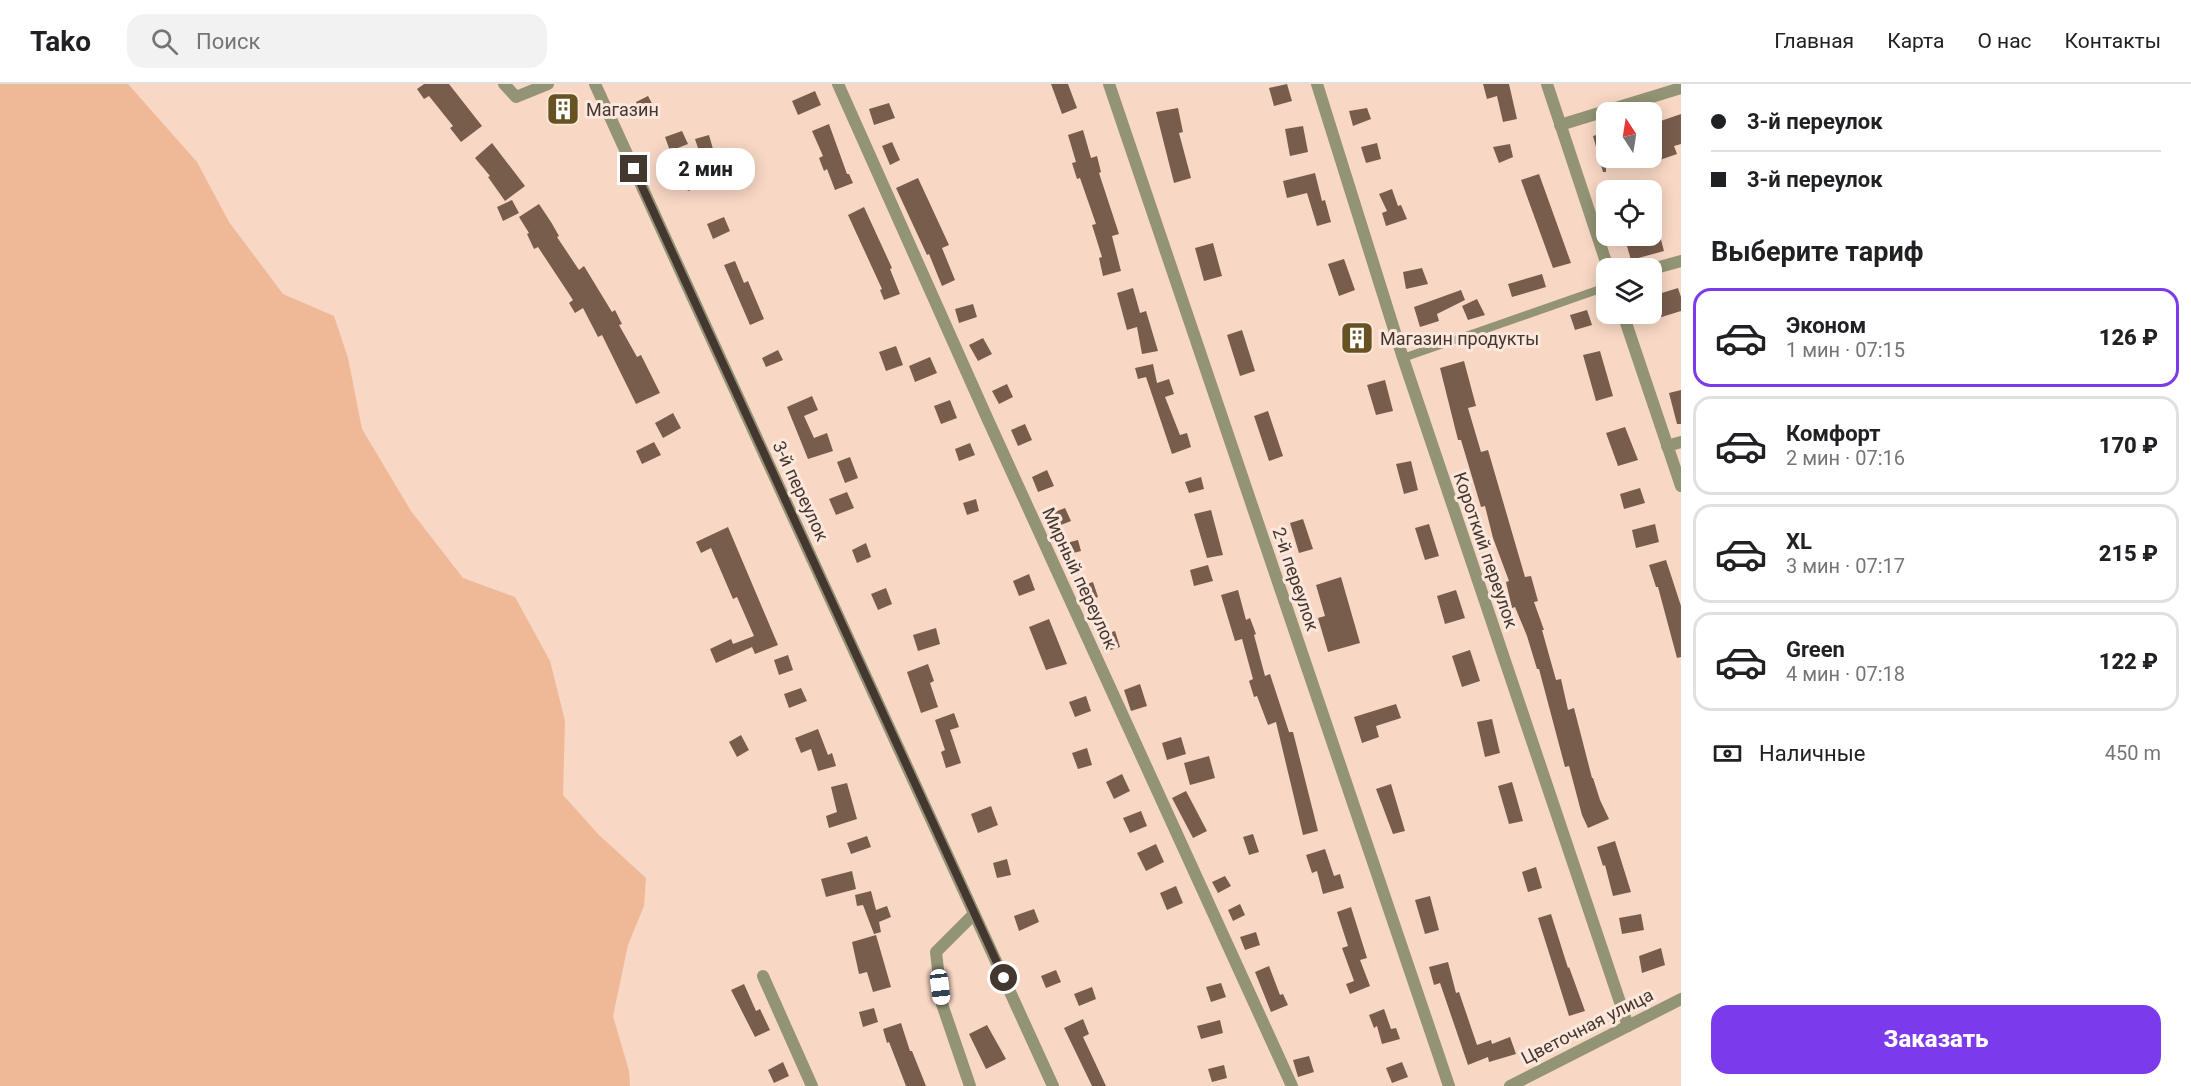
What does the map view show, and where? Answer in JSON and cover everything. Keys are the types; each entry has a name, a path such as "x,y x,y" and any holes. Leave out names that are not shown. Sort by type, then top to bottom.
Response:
{"street":[{"path":"504,84 516,97 548,84"},
{"name":"3-й переулок","path":"595,84 1053,1086"},
{"name":"Мирный переулок","path":"838,84 988,420 1292,1086"},
{"name":"2-й переулок","path":"1109,84 1449,1086"},
{"name":"Короткий переулок","path":"1317,84 1403,358 1628,1026"},
{"path":"1547,84 1605,258"},
{"path":"1560,125 1681,88"},
{"path":"1662,266 1681,261"},
{"path":"1626,324 1681,486"},
{"path":"1668,446 1681,442"},
{"path":"970,1086 942,1004 936,952 974,914"},
{"path":"763,976 812,1086"},
{"name":"Цветочная улица","path":"1510,1086 1681,999"}],"lane":[{"path":"1403,358 1596,290"}],"shaded area":[{"path":"0,84 128,84 197,162 229,222 283,294 334,316 348,358 362,429 411,511 463,578 515,597 550,661 565,721 563,795 599,835 646,878 644,906 628,945 613,1016 629,1071 630,1086 0,1086"}],"building":[{"path":"424,84 449,84 482,126 461,142 450,128 453,126 429,96 424,99 417,89"},
{"path":"1051,84 1068,84 1077,108 1062,114"},
{"path":"1287,84 1292,101 1274,106 1269,88"},
{"path":"1483,84 1509,84 1517,119 1503,122 1497,96 1487,99"},
{"path":"815,91 821,105 798,115 792,101"},
{"path":"648,96 654,107 641,113 636,102"},
{"name":"Магазин","path":"567,97 576,112 558,122 550,106"},
{"path":"889,103 895,118 874,125 869,109"},
{"path":"1178,108 1183,132 1179,133 1191,178 1174,183 1156,112"},
{"path":"1367,108 1371,119 1353,126 1349,111"},
{"path":"1681,114 1681,144 1674,146 1677,154 1662,159 1662,121"},
{"path":"829,124 847,174 853,183 835,190 827,169 824,171 819,158 823,156 812,131"},
{"path":"1303,126 1308,152 1290,156 1285,129"},
{"path":"1083,130 1091,158 1097,156 1101,172 1099,173 1119,234 1112,236 1121,271 1103,276 1099,258 1102,257 1092,225 1096,224 1080,178 1077,179 1072,163 1076,162 1068,135"},
{"path":"682,131 688,144 670,151 665,137"},
{"path":"709,135 713,149 700,154 695,139"},
{"path":"892,142 900,160 890,165 882,146"},
{"path":"492,143 525,186 505,201 488,177 490,176 475,158"},
{"path":"1377,143 1381,159 1366,163 1361,147"},
{"path":"1510,144 1513,157 1499,163 1493,147"},
{"path":"698,167 705,184 688,191 681,175"},
{"path":"1315,173 1322,201 1325,200 1331,222 1317,226 1307,193 1287,198 1283,181"},
{"path":"1539,174 1571,263 1553,268 1521,180"},
{"path":"918,178 949,245 942,248 955,280 942,286 929,254 927,255 896,188"},
{"path":"1392,189 1398,206 1401,205 1407,219 1386,226 1382,213 1387,211 1379,194"},
{"path":"512,200 519,213 503,221 497,207"},
{"path":"539,204 579,270 584,266 612,312 615,310 622,324 619,325 637,357 641,355 660,393 636,404 602,335 598,337 583,308 575,313 569,303 573,300 538,247 534,249 527,234 529,233 519,217"},
{"path":"864,207 892,268 890,269 900,294 884,300 880,290 882,289 848,215"},
{"path":"724,217 730,231 713,239 707,224"},
{"path":"1213,243 1222,276 1204,281 1195,248"},
{"path":"1662,244 1664,251 1630,258 1627,246 1662,246"},
{"path":"1344,259 1355,290 1339,296 1328,264"},
{"path":"735,261 744,283 748,281 764,319 750,325 724,265"},
{"path":"1422,268 1428,284 1406,289 1403,272"},
{"path":"1542,274 1546,287 1512,297 1508,284"},
{"path":"1133,288 1140,313 1146,311 1158,351 1142,354 1137,327 1127,330 1117,293"},
{"path":"1678,288 1681,297 1681,311 1662,317 1662,293"},
{"path":"1461,290 1465,300 1437,314 1439,321 1420,327 1414,307"},
{"path":"1477,299 1485,315 1468,320 1462,306"},
{"path":"973,304 977,317 959,323 955,309"},
{"path":"1587,310 1592,325 1575,330 1570,315"},
{"name":"Магазин продукты","path":"1364,323 1371,346 1350,354 1342,330"},
{"path":"1242,330 1255,371 1240,376 1227,335"},
{"path":"983,338 992,354 978,361 969,345"},
{"path":"896,346 903,365 886,371 879,352"},
{"path":"778,350 783,360 766,367 762,358"},
{"path":"1600,351 1613,396 1596,401 1583,355"},
{"path":"930,357 937,373 915,382 909,366"},
{"path":"1464,361 1476,406 1468,408 1481,452 1488,450 1525,577 1531,576 1538,601 1534,602 1544,630 1542,630 1556,680 1561,679 1568,710 1574,708 1592,778 1609,819 1588,828 1582,815 1569,766 1565,767 1539,669 1537,669 1515,607 1512,608 1506,582 1509,581 1493,538 1485,506 1481,507 1461,440 1458,440 1440,368"},
{"path":"1153,364 1157,383 1169,379 1174,394 1165,397 1180,435 1187,433 1191,447 1172,454 1146,377 1138,379 1135,368"},
{"path":"1385,380 1393,411 1376,415 1367,385"},
{"path":"1007,384 1013,397 999,404 992,391"},
{"path":"1681,390 1681,424 1677,424 1669,393"},
{"path":"812,396 818,410 804,416 814,438 827,433 833,451 808,459 787,407"},
{"path":"950,400 957,418 941,424 934,406"},
{"path":"1268,411 1283,456 1269,461 1254,416"},
{"path":"673,413 681,428 663,438 655,423"},
{"path":"1025,424 1032,440 1018,446 1011,430"},
{"path":"1625,427 1638,460 1618,466 1606,433"},
{"path":"654,442 661,455 642,464 636,451"},
{"path":"970,443 975,455 959,461 955,449"},
{"path":"850,457 858,478 845,483 837,462"},
{"path":"1411,461 1418,490 1404,494 1396,464"},
{"path":"1047,470 1054,486 1038,492 1032,477"},
{"path":"1201,477 1204,489 1189,493 1185,482"},
{"path":"1640,488 1645,503 1624,509 1620,494"},
{"path":"847,492 854,508 836,515 829,499"},
{"path":"976,499 979,511 967,515 963,503"},
{"path":"1065,508 1071,521 1053,528 1047,515"},
{"path":"1211,510 1223,555 1207,558 1194,514"},
{"path":"1303,519 1313,549 1299,553 1290,523"},
{"path":"1429,524 1439,556 1425,560 1415,528"},
{"path":"1655,524 1659,542 1636,548 1632,530"},
{"path":"728,527 778,645 755,654 752,647 716,663 710,649 731,639 733,644 754,636 737,597 733,599 711,548 701,553 696,542"},
{"path":"1078,540 1081,551 1062,556 1059,545"},
{"path":"866,543 871,557 857,563 852,550"},
{"path":"1666,560 1681,606 1681,657 1677,658 1658,587 1656,587 1649,565"},
{"path":"1208,565 1213,581 1194,586 1190,570"},
{"path":"1029,574 1035,590 1019,596 1013,581"},
{"path":"1341,577 1360,643 1328,652 1318,618 1325,616 1316,585"},
{"path":"1093,582 1098,597 1083,602 1078,587"},
{"path":"886,588 892,604 878,610 871,594"},
{"path":"1238,590 1246,620 1250,618 1256,634 1254,635 1265,676 1270,674 1289,732 1293,732 1318,831 1303,835 1276,722 1268,725 1249,681 1253,679 1242,639 1235,641 1221,595"},
{"path":"1456,590 1465,618 1445,624 1437,596"},
{"path":"1049,619 1067,664 1046,670 1029,627"},
{"path":"936,628 940,644 918,651 913,635"},
{"path":"1115,631 1120,647 1104,652 1099,636"},
{"path":"1470,650 1480,681 1462,687 1452,656"},
{"path":"788,655 793,670 779,675 774,660"},
{"path":"928,664 934,681 930,683 938,707 921,713 907,672"},
{"path":"1140,684 1147,706 1131,711 1124,690"},
{"path":"801,688 807,701 789,708 784,694"},
{"path":"1086,696 1091,711 1075,717 1069,702"},
{"path":"1396,704 1401,718 1376,726 1379,737 1362,743 1354,717"},
{"path":"954,713 959,727 950,730 961,763 946,768 941,752 945,750 935,720"},
{"path":"1492,719 1500,753 1485,757 1477,722"},
{"path":"818,729 828,755 832,753 836,766 818,771 811,749 801,753 795,738"},
{"path":"741,735 749,750 737,757 729,742"},
{"path":"1181,737 1186,754 1167,760 1162,743"},
{"path":"1087,748 1092,765 1078,769 1072,753"},
{"path":"1209,756 1215,778 1190,785 1184,763"},
{"path":"1122,774 1130,791 1114,799 1106,782"},
{"path":"1512,782 1523,821 1509,824 1498,786"},
{"path":"847,783 857,819 829,828 826,816 837,812 831,787"},
{"path":"1391,784 1405,831 1393,834 1376,789"},
{"path":"1186,791 1207,831 1193,838 1172,798"},
{"path":"991,806 998,825 978,833 971,814"},
{"path":"1141,811 1147,826 1130,833 1123,818"},
{"path":"1253,834 1259,852 1249,855 1243,837"},
{"path":"867,836 871,847 851,854 847,843"},
{"path":"1615,841 1631,892 1613,896 1605,865 1603,866 1597,847"},
{"path":"1156,844 1164,862 1146,871 1137,853"},
{"path":"1325,849 1334,876 1340,874 1344,888 1323,894 1317,871 1312,873 1306,855"},
{"path":"1007,859 1011,875 997,878 993,863"},
{"path":"1536,867 1542,888 1528,892 1522,872"},
{"path":"852,871 856,889 826,897 821,879"},
{"path":"1225,876 1231,886 1218,893 1212,882"},
{"path":"1176,886 1183,903 1167,910 1160,893"},
{"path":"871,891 876,910 887,906 891,917 879,922 881,932 874,934 863,905 857,906 855,895"},
{"path":"1430,896 1439,930 1425,934 1415,900"},
{"path":"1240,904 1245,915 1233,921 1228,910"},
{"path":"1351,907 1367,958 1360,960 1370,986 1350,994 1346,984 1354,981 1342,948 1348,946 1337,912"},
{"path":"1034,909 1039,922 1019,931 1014,916"},
{"path":"1551,914 1568,968 1585,1011 1569,1016 1538,918"},
{"path":"1641,914 1644,930 1622,934 1619,918"},
{"path":"1256,932 1260,945 1245,950 1240,937"},
{"path":"876,935 891,987 873,992 867,972 859,974 852,942"},
{"path":"1661,948 1665,965 1642,973 1639,956"},
{"path":"1448,962 1456,993 1459,992 1477,1045 1491,1040 1492,1044 1510,1037 1516,1054 1489,1062 1488,1057 1468,1065 1440,983 1434,985 1429,967"},
{"path":"1269,966 1280,995 1283,994 1288,1005 1271,1012 1255,972"},
{"path":"1056,970 1061,982 1046,988 1041,976"},
{"path":"1221,983 1226,997 1211,1002 1206,987"},
{"path":"744,984 756,1011 760,1009 770,1030 755,1037 731,990"},
{"path":"1092,987 1096,999 1079,1006 1074,994"},
{"path":"874,1008 878,1022 863,1027 859,1012"},
{"path":"1384,1009 1391,1029 1396,1028 1400,1039 1382,1044 1377,1026 1374,1028 1369,1015"},
{"path":"1083,1019 1089,1034 1083,1037 1106,1086 1092,1086 1064,1028"},
{"path":"1220,1020 1223,1033 1201,1039 1197,1026"},
{"path":"901,1023 910,1051 912,1051 926,1086 906,1086 889,1042 887,1043 883,1029"},
{"path":"987,1025 1006,1059 986,1069 969,1034"},
{"path":"1309,1056 1314,1072 1298,1077 1293,1060"},
{"path":"783,1062 789,1076 774,1083 768,1070"},
{"path":"1402,1062 1408,1077 1392,1083 1386,1068"},
{"path":"1224,1065 1227,1078 1212,1082 1208,1069"}],"place":[{"name":"Магазин","path":"563,109"},
{"name":"Магазин продукты","path":"1357,338"}],"route":[{"path":"634,169 1004,978"}]}
